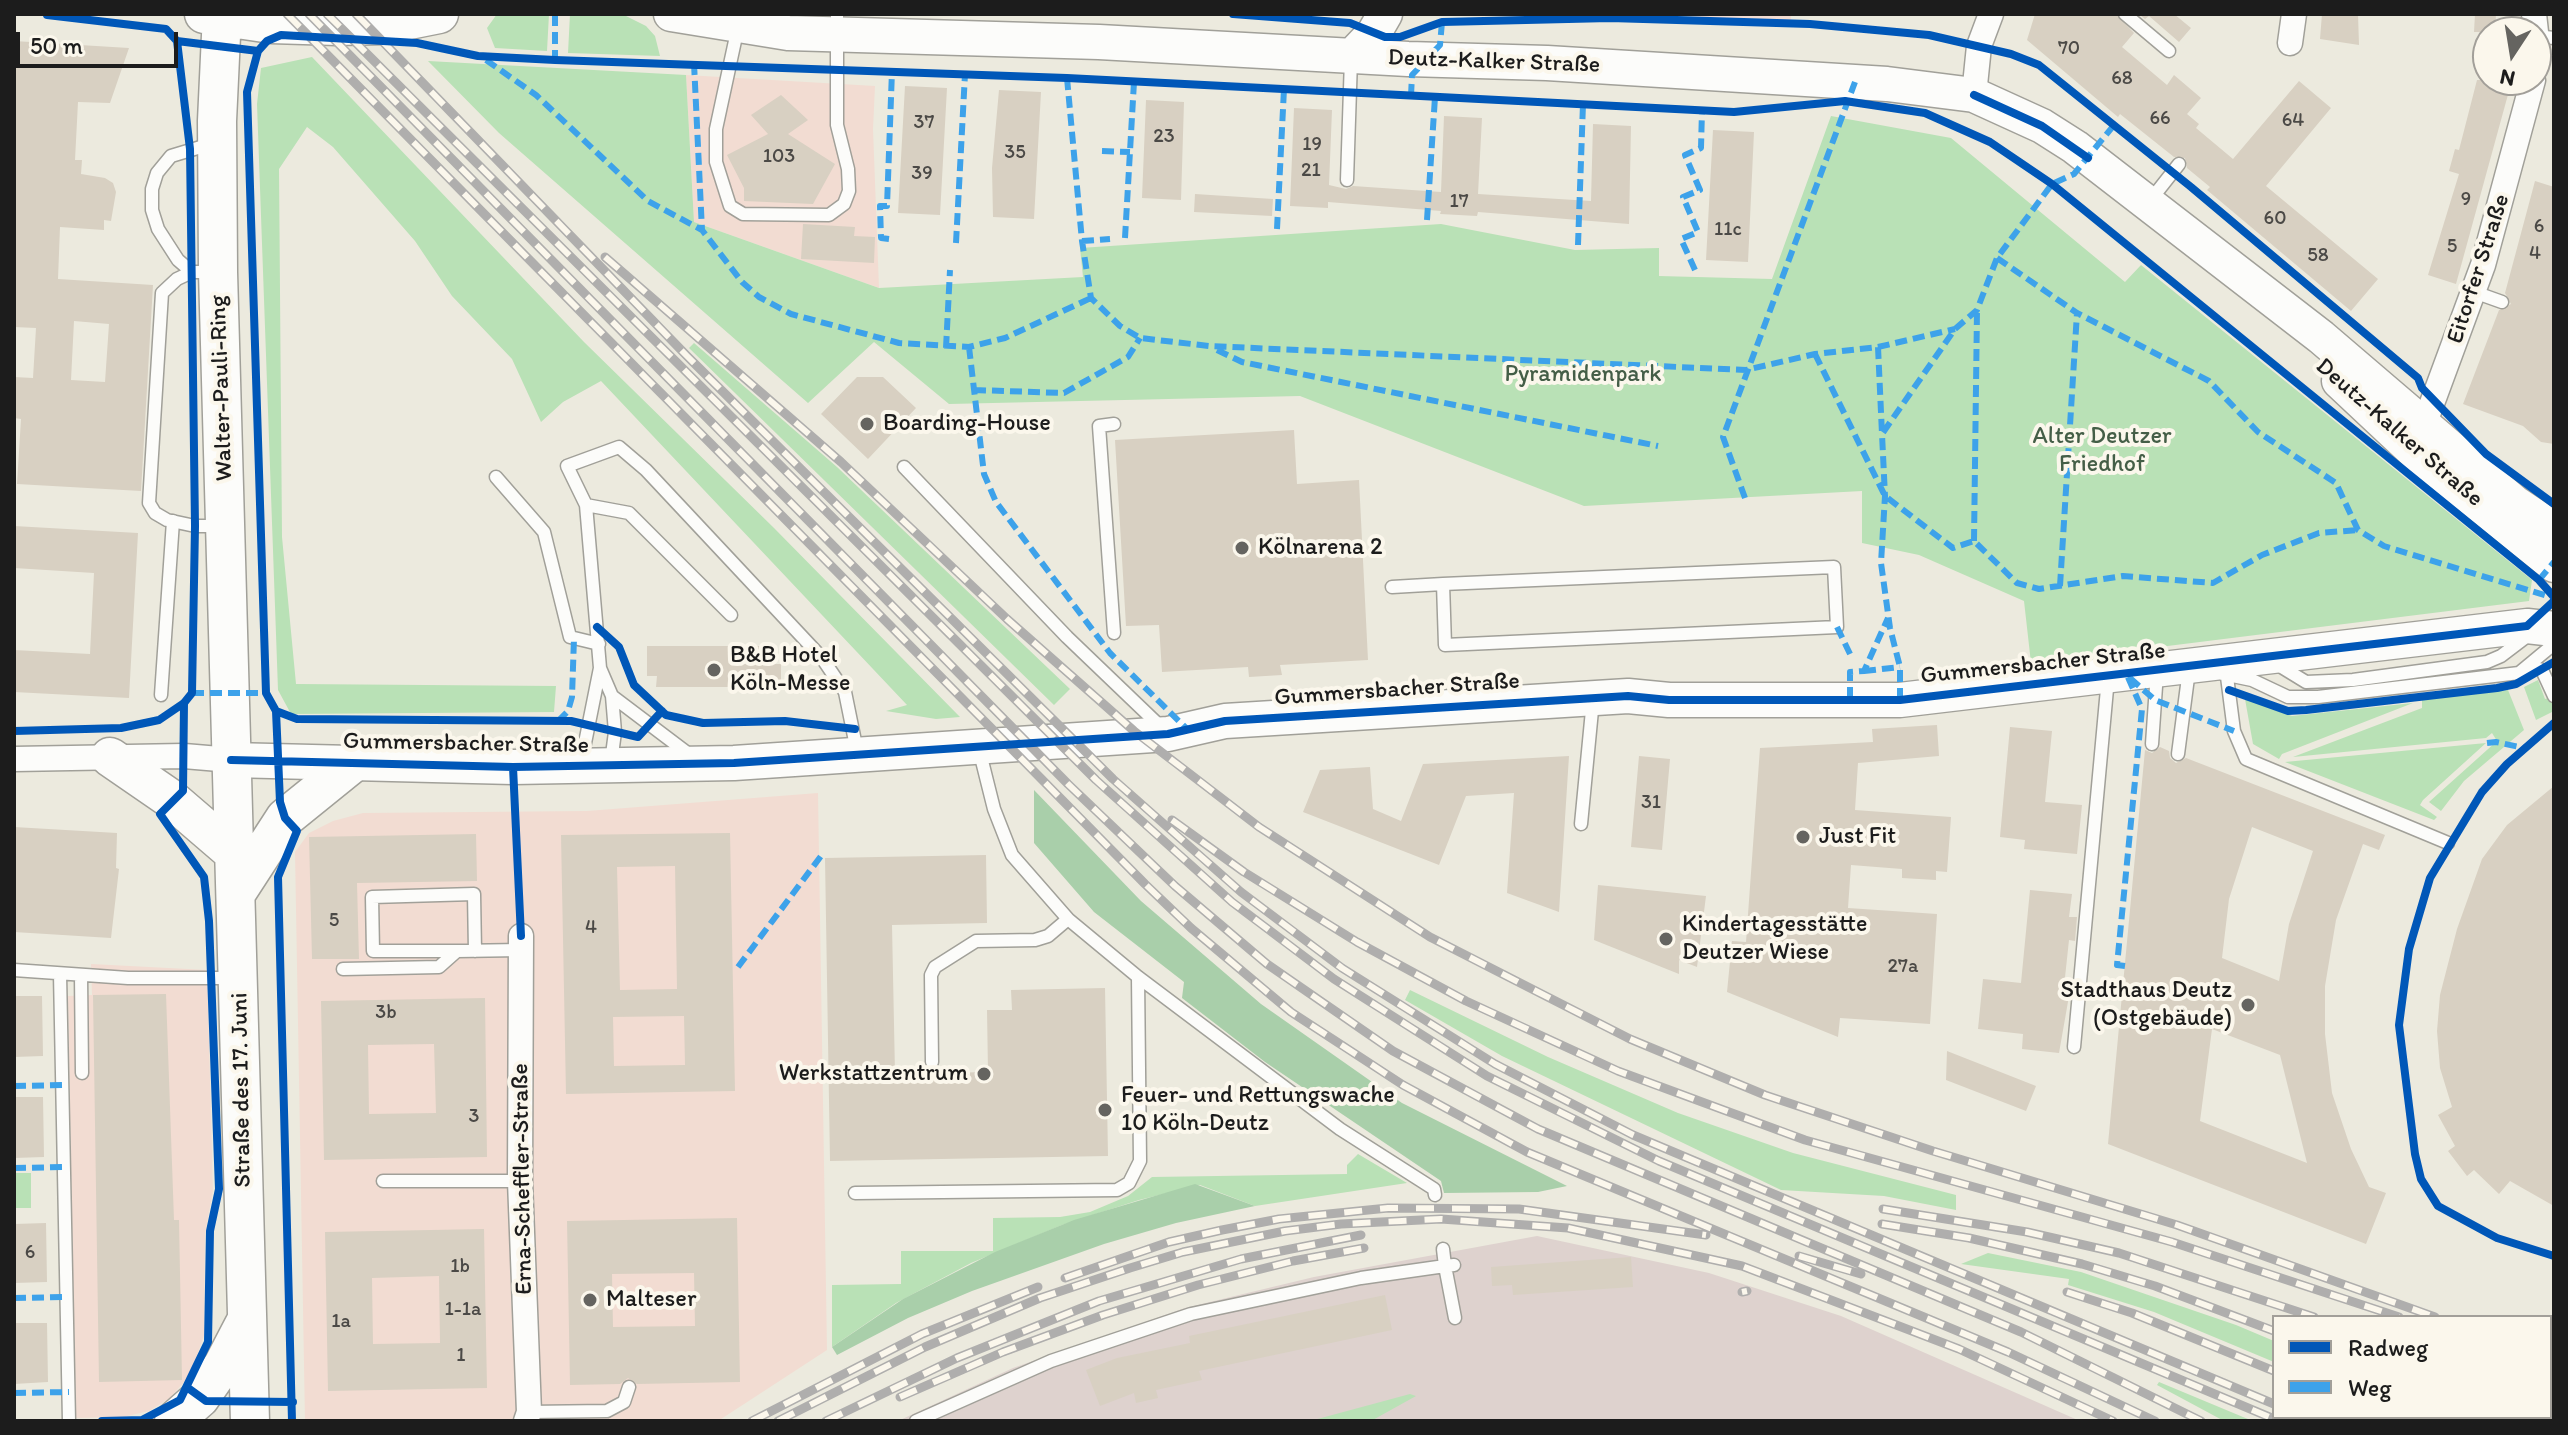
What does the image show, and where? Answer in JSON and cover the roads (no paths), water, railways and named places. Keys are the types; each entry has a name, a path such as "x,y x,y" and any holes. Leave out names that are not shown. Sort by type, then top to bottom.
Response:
{"main road":[{"path":"216,15 271,24 368,26 439,14"},
{"path":"1352,56 1374,33 1385,14"},
{"path":"1396,14 1408,59"},
{"name":"Walter-Pauli-Ring","path":"216,15 217,143 205,272 225,525 231,760"},
{"name":"Deutz-Kalker Straße","path":"684,16 738,27 836,25 1352,56 1765,76 1887,84 1974,95 2042,126 2256,289 2294,340 2422,441 2554,529"},
{"name":"Deutz-Kalker Straße","path":"2422,441 2554,565"},
{"name":"Gummersbacher Straße","path":"231,760 596,766 702,764 979,749 1168,734 1225,721 1593,698 1900,700 2200,669 2546,626"},
{"path":"110,757 171,799 235,854"},
{"name":"Straße des 17. Juni","path":"231,760 250,1421"},
{"path":"237,892 285,818 353,763"},
{"path":"174,1421 200,1398 223,1365 247,1318"}],"street":[{"path":"1974,95 1979,46 1991,14"},
{"path":"2290,43 2294,14"},
{"name":"Eitorfer Straße","path":"2422,441 2474,292 2529,96"},
{"path":"14,759 110,757 231,760"},
{"name":"Erna-Scheffler-Straße","path":"521,943 520,1181 527,1416"}],"lane":[{"path":"2125,14 2169,51"},
{"path":"738,27 719,103 716,162 730,206 743,214 829,215 844,204 849,191 848,169 837,125 836,25"},
{"path":"1347,180 1352,56"},
{"path":"205,272 178,260 158,229 152,210 152,189 157,173 171,156 217,143"},
{"path":"2147,205 2179,164"},
{"path":"205,272 177,279 162,293 149,503 155,513 173,521 195,526 225,525"},
{"path":"2474,292 2502,302"},
{"path":"1114,424 1099,426 1114,633"},
{"path":"596,766 600,668 586,505 567,466 619,447 646,470 822,658 845,692 858,757"},
{"path":"904,467 1067,637 1168,734"},
{"path":"496,477 544,532 570,637 599,644"},
{"path":"586,505 629,513 731,615"},
{"path":"161,695 173,521"},
{"path":"1392,587 1443,584 1834,567 1837,627 1445,645 1443,584"},
{"path":"2200,669 2252,680 2277,693 2300,698 2497,677 2519,673 2530,666 2546,626"},
{"path":"2530,666 2542,670 2554,696"},
{"path":"596,766 615,732 612,696 600,668"},
{"path":"2152,744 2200,669"},
{"path":"2178,754 2200,669"},
{"path":"2200,669 2246,759 2448,843"},
{"path":"2074,1047 2108,678"},
{"path":"612,696 702,764"},
{"path":"1581,824 1593,698"},
{"path":"979,749 994,809 1012,855 1068,919 1138,977 1340,1129 1434,1189 1435,1195"},
{"path":"475,951 474,894 372,897 373,951 475,951 521,943"},
{"path":"932,1062 931,975 935,967 976,941 1035,940 1048,936 1068,919"},
{"path":"343,969 439,967 457,951"},
{"path":"14,970 81,975 239,978"},
{"path":"60,974 69,1421"},
{"path":"81,975 82,1073"},
{"path":"855,1193 1117,1190 1129,1183 1140,1161 1138,977"},
{"path":"383,1181 520,1181"},
{"path":"1443,1249 1449,1265 1455,1318"},
{"path":"916,1421 1051,1361 1191,1314 1361,1278 1449,1265"},
{"path":"527,1416 607,1411 624,1402 629,1387"}],"railway":[{"path":"287,14 1145,884 1191,928 1291,1012 1403,1085 1527,1152 2008,1352 2155,1421"},
{"path":"309,14 1068,784 1175,886 1267,964 1393,1051 1538,1129 2021,1332 2201,1421"},
{"path":"327,14 1096,780 1232,902 1334,979 1487,1076 1659,1161 2272,1418"},
{"path":"356,14 687,356 1113,779 1241,892 1342,968 1495,1064 1633,1135 2272,1403"},
{"path":"605,257 841,462 1007,619 1134,731 1259,827 1430,937 1630,1039 1765,1095 1933,1151 2177,1225 2429,1315"},
{"path":"1172,820 1244,872 1357,942 1466,1001 1618,1071 1805,1140 2172,1242 2393,1315"},
{"path":"1065,1278 1169,1242 1222,1230 1279,1219 1388,1208 1519,1209 1706,1235"},
{"path":"1883,1209 2027,1232 2119,1253 2308,1315"},
{"path":"778,1421 925,1347 1040,1298 1130,1268 1183,1252 1285,1231 1341,1224 1441,1219 1568,1228 1742,1266 1959,1349 2113,1421"},
{"path":"1882,1224 1969,1238 2082,1264 2155,1286 2272,1330"},
{"path":"826,1421 957,1358 1099,1301 1241,1259 1361,1235"},
{"path":"900,1397 1003,1352 1103,1315 1198,1285 1293,1261 1364,1248"},
{"path":"1799,1256 1861,1274"},
{"path":"752,1421 922,1334 1038,1287"},
{"path":"1742,1292 1747,1291"},
{"path":"2067,1292 2132,1313 2272,1370"},
{"path":"2274,1419 2279,1421"},
{"path":"2306,1419 2311,1421"},
{"path":"2388,1419 2392,1421"},
{"path":"2474,1419 2478,1421"},
{"path":"2542,1419 2547,1421"}],"place":[{"name":"Boarding-House","path":"867,424"},
{"name":"Kölnarena 2","path":"1242,548"},
{"name":"B&B Hotel Köln-Messe","path":"714,670"},
{"name":"Just Fit","path":"1803,837"},
{"name":"Kindertagesstätte Deutzer Wiese","path":"1666,939"},
{"name":"Stadthaus Deutz (Ostgebäude)","path":"2248,1005"},
{"name":"Werkstattzentrum","path":"984,1074"},
{"name":"Feuer- und Rettungswache 10 Köln-Deutz","path":"1105,1110"},
{"name":"Malteser","path":"590,1300"}],"park label":[{"name":"Pyramidenpark","path":"1583,375"},
{"name":"Alter Deutzer Friedhof","path":"2102,451"}]}
